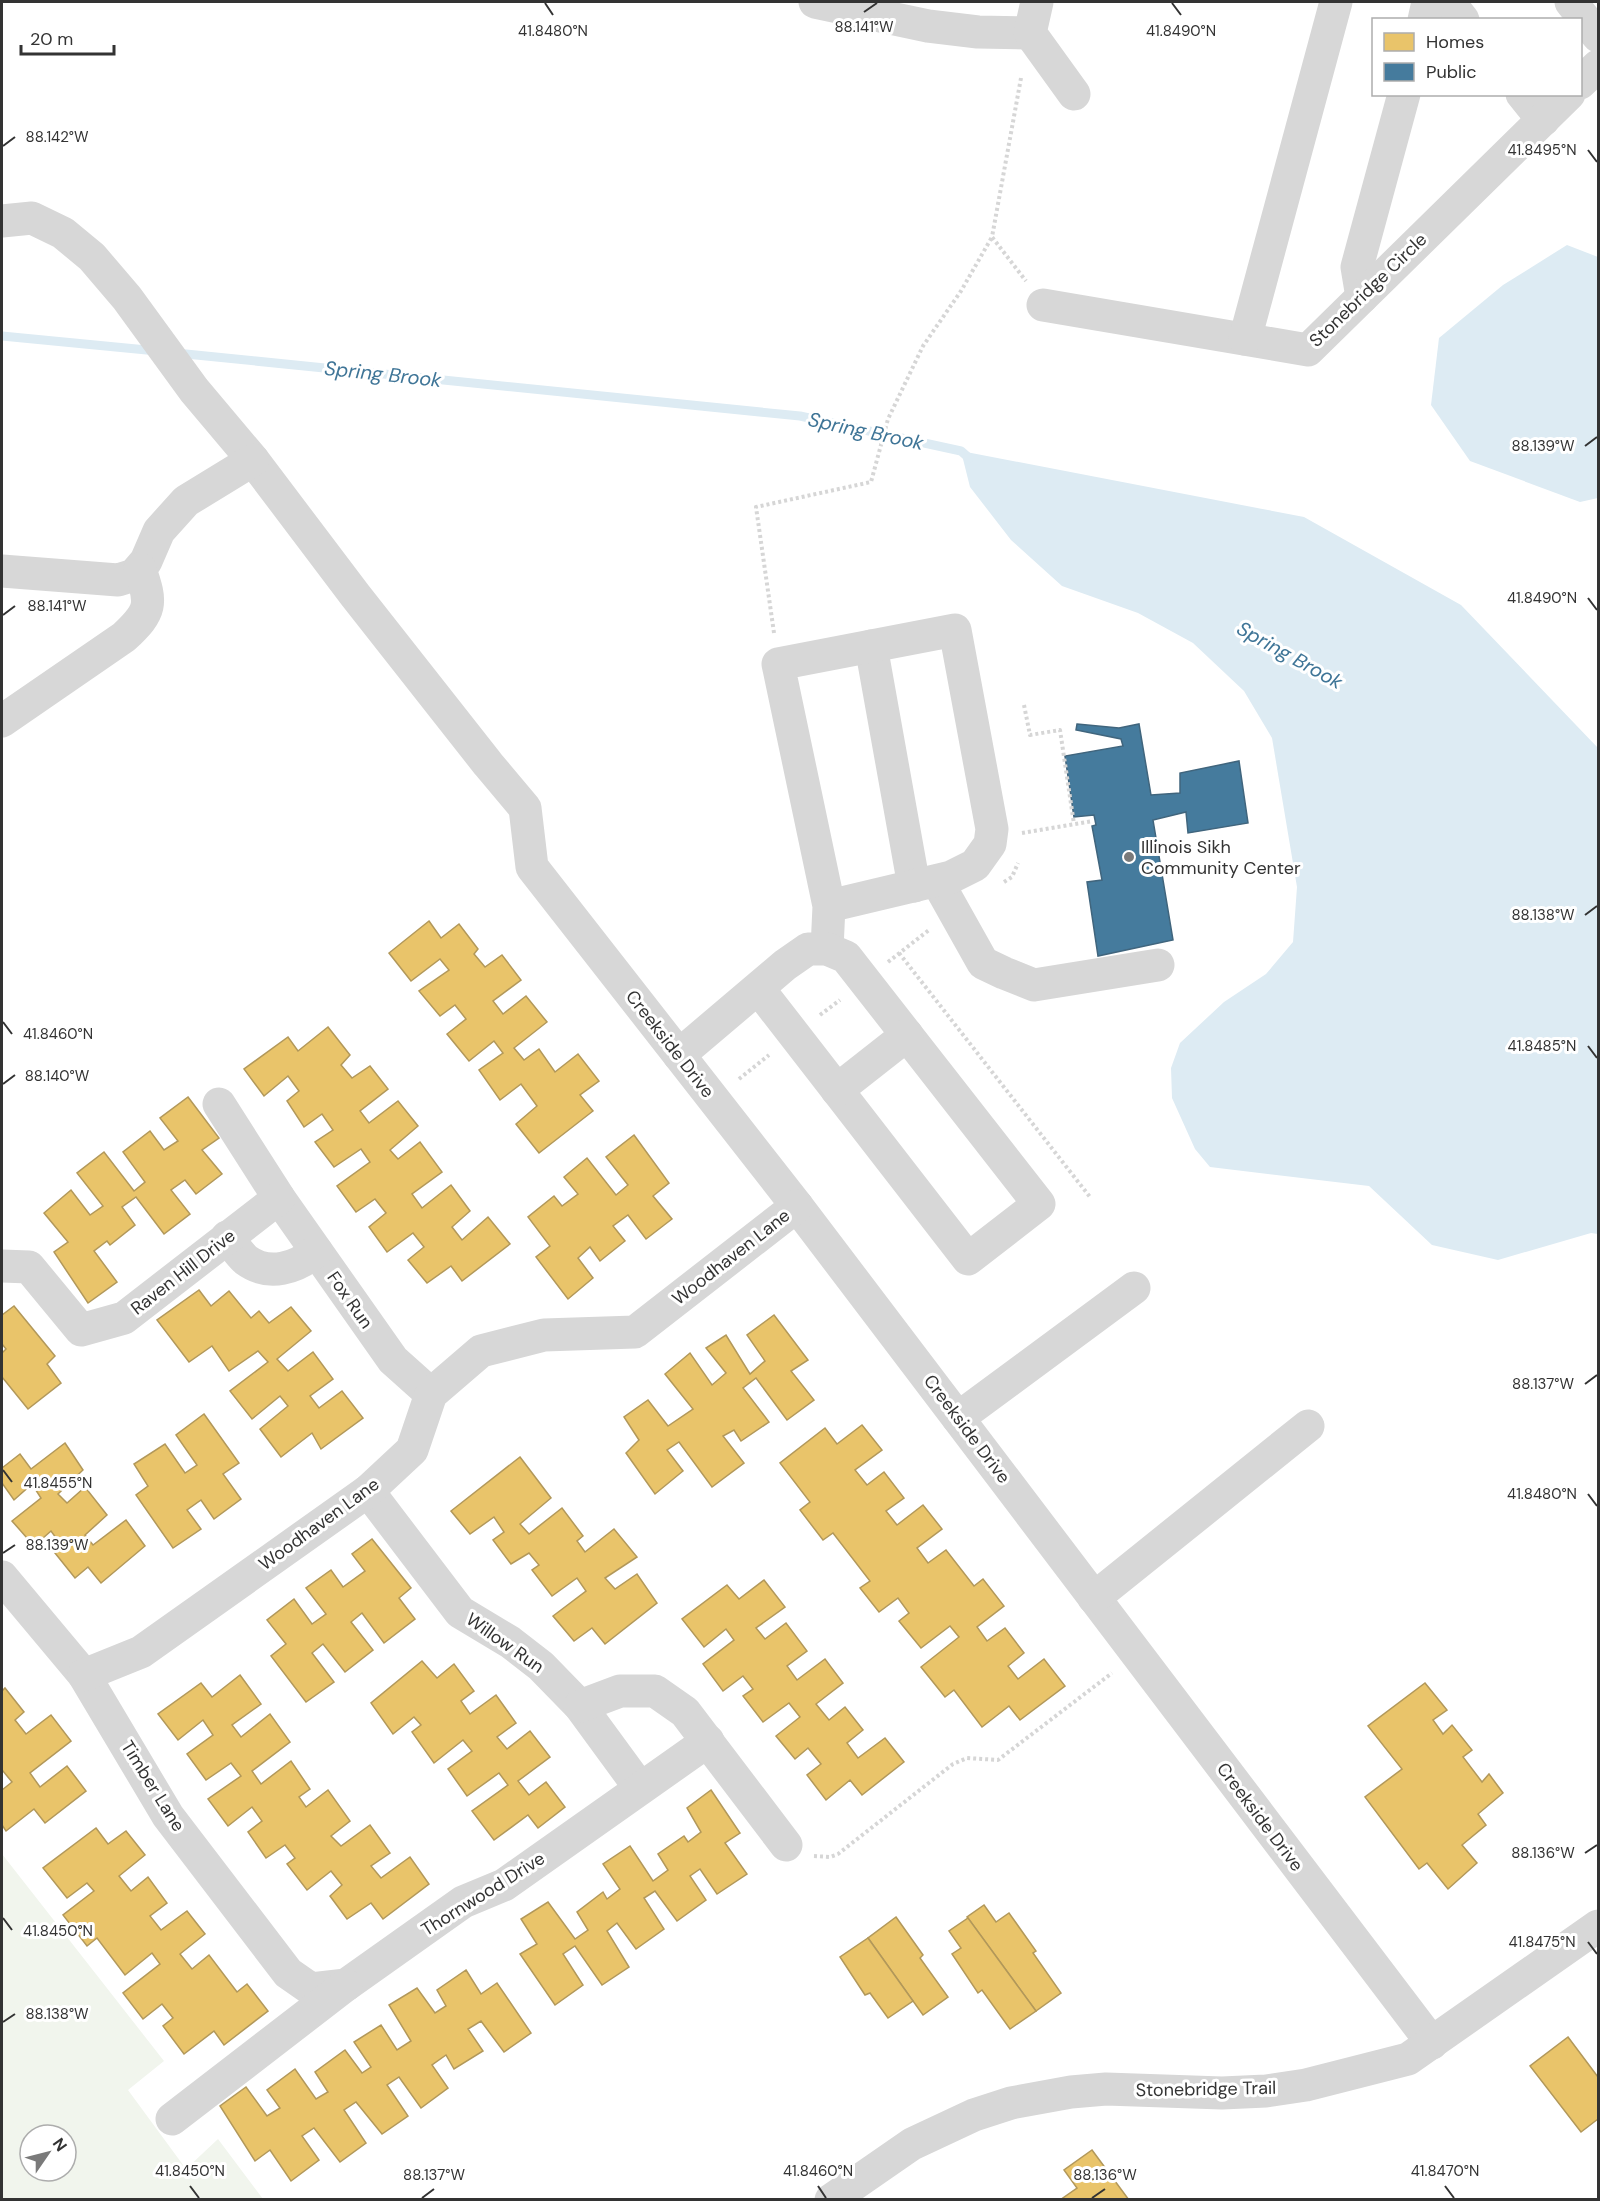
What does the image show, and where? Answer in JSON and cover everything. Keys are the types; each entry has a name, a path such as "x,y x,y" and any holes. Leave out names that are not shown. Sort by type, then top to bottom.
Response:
{"street":[{"path":"815,2 928,26 978,32 1030,33"},
{"path":"1037,2 1030,33 1074,94"},
{"path":"1245,339 1336,2"},
{"path":"1424,18 1428,2"},
{"path":"1449,2 1461,18"},
{"path":"1571,2 1599,36"},
{"path":"1582,82 1599,66"},
{"path":"1362,297 1358,267 1403,96"},
{"path":"1524,96 1543,120"},
{"name":"Stonebridge Circle","path":"1043,305 1308,350 1567,96"},
{"path":"2,220 32,218 63,233 92,257 154,332 194,390 253,460 186,501 159,531 146,561 134,575 118,580 2,571"},
{"name":"Creekside Drive","path":"253,460 370,614 525,808 532,867 797,1206 1432,2043"},
{"path":"2,721 124,637 140,622 147,610 148,593 140,569"},
{"path":"827,949 830,906 778,664 955,630 992,829 990,844 975,865 951,877 830,906"},
{"path":"871,646 926,883 983,963 1034,985 1158,965"},
{"path":"679,1055 758,988 808,949 827,949 846,957 1039,1204 968,1259 758,988"},
{"path":"837,1090 907,1035"},
{"name":"Fox Run","path":"219,1104 279,1198 393,1360 431,1394"},
{"name":"Raven Hill Drive","path":"2,1266 29,1267 81,1330 124,1318 279,1198"},
{"name":"Woodhaven Lane","path":"84,1675 141,1652 368,1491 412,1450 431,1394 481,1351 544,1335 635,1332 797,1206"},
{"path":"227,1238 246,1260 267,1270 287,1268 304,1262 316,1251"},
{"path":"958,1418 1134,1288"},
{"path":"1094,1598 1308,1426"},
{"name":"Willow Run","path":"368,1491 460,1611 510,1642 541,1666 580,1706 640,1788"},
{"name":"Timber Lane","path":"2,1577 84,1675 168,1815 299,1981"},
{"path":"580,1706 620,1691 655,1691 685,1712 786,1845"},
{"name":"Thornwood Drive","path":"299,1981 346,1985 463,1902 504,1885 708,1741"},
{"name":"Stonebridge Trail","path":"831,2199 912,2144 974,2115 1011,2103 1071,2092 1106,2089 1266,2091 1306,2085 1408,2059 1599,1926"},
{"path":"290,2028 299,1981"},
{"path":"172,2119 346,1985"}],"path":[{"path":"778,664 756,507 871,482 888,419 922,346 961,291 992,237 1030,33"},
{"path":"992,237 1043,305"},
{"path":"1024,705 1030,735 1060,730 1074,824"},
{"path":"899,953 1090,1197"},
{"path":"786,1845 800,1848 813,1856 838,1854 953,1764 967,1758 998,1760 1137,1654"}],"shaded area":[{"path":"2,1854 164,2061 128,2090 186,2169 218,2139 263,2199 2,2199"}],"water":[{"path":"1567,245 1598,257 1598,498 1580,502 1470,461 1431,405 1439,338 1503,285"},
{"path":"961,451 1304,517 1461,605 1598,748 1598,1234 1591,1233 1498,1260 1432,1245 1369,1186 1210,1167 1195,1149 1172,1098 1171,1068 1180,1043 1224,1002 1266,974 1293,942 1297,887 1272,738 1244,691 1193,643 1138,613 1062,586 1011,540 970,487"}],"building: Homes":[{"path":"429,921 441,938 459,924 478,949 474,954 485,967 502,955 521,980 493,1001 503,1014 526,996 547,1022 514,1048 524,1060 539,1049 555,1072 578,1054 599,1081 580,1095 593,1111 539,1153 516,1124 537,1106 521,1084 500,1100 479,1070 503,1053 494,1041 469,1061 447,1034 466,1019 455,1005 440,1016 419,991 449,970 440,959 411,981 389,953"},
{"path":"328,1027 350,1055 341,1065 352,1078 370,1066 388,1089 360,1111 369,1123 398,1101 418,1126 390,1150 398,1159 420,1142 442,1172 412,1194 422,1208 451,1185 470,1211 452,1227 462,1240 488,1217 510,1244 462,1281 451,1266 427,1283 408,1260 424,1247 413,1233 387,1252 369,1227 386,1213 375,1199 356,1212 337,1186 370,1162 361,1149 334,1167 315,1142 333,1130 322,1114 304,1127 287,1101 299,1091 288,1076 264,1096 244,1069 288,1037 298,1051"},
{"path":"188,1097 219,1138 202,1150 222,1174 196,1194 185,1180 171,1190 190,1214 164,1234 136,1197 122,1207 135,1225 110,1245 107,1241 94,1251 117,1282 88,1303 54,1252 68,1242 44,1213 71,1190 90,1215 103,1206 77,1173 104,1152 134,1191 145,1182 123,1152 150,1131 164,1150 178,1141 160,1118"},
{"path":"634,1135 669,1183 653,1196 672,1219 646,1239 628,1215 613,1226 625,1241 600,1261 590,1247 578,1258 593,1278 568,1299 536,1257 550,1246 528,1217 554,1196 562,1206 578,1194 564,1177 587,1158 616,1195 628,1185 606,1157"},
{"path":"199,1290 211,1306 229,1291 251,1318 259,1311 269,1323 291,1307 311,1331 277,1359 288,1371 313,1352 333,1379 310,1396 319,1408 342,1391 363,1418 321,1449 312,1433 281,1457 260,1429 288,1406 280,1396 252,1419 230,1391 268,1362 258,1351 229,1371 212,1346 189,1362 157,1320"},
{"path":"14,1306 55,1356 47,1364 61,1383 28,1409 2,1377 2,1353 6,1349 2,1344 2,1315"},
{"path":"774,1315 808,1360 791,1371 814,1400 787,1420 756,1378 743,1388 769,1422 741,1441 734,1430 723,1436 744,1463 712,1487 679,1442 667,1450 683,1471 655,1494 626,1453 639,1440 624,1417 648,1400 668,1426 693,1409 665,1374 690,1353 712,1385 726,1373 706,1348 726,1335 750,1374 765,1361 747,1335"},
{"path":"204,1414 239,1463 223,1474 241,1499 214,1519 201,1500 187,1510 201,1529 173,1548 136,1495 148,1486 134,1464 165,1444 185,1473 197,1465 176,1435"},
{"path":"862,1425 882,1450 855,1470 867,1485 884,1472 904,1498 886,1511 897,1525 923,1505 942,1529 917,1548 928,1563 946,1550 974,1586 983,1579 1004,1606 977,1627 987,1641 1005,1628 1024,1653 1008,1666 1018,1679 1044,1659 1065,1686 1020,1720 1009,1706 982,1727 954,1690 945,1697 921,1667 959,1637 950,1626 921,1648 899,1621 909,1613 898,1598 879,1612 860,1588 870,1581 833,1533 823,1540 800,1510 810,1502 780,1463 825,1428 837,1444"},
{"path":"65,1443 83,1470 58,1494 67,1503 85,1487 107,1515 85,1535 93,1545 126,1520 145,1546 101,1583 88,1567 75,1578 55,1553 62,1546 51,1531 34,1546 12,1521 41,1498 32,1484 14,1500 2,1483 2,1468 20,1454 31,1469"},
{"path":"520,1457 551,1498 520,1524 529,1534 562,1508 583,1536 577,1541 585,1552 614,1529 637,1557 605,1578 615,1589 637,1574 657,1603 605,1644 592,1628 574,1641 553,1616 586,1591 577,1578 552,1596 532,1570 539,1565 529,1553 511,1564 493,1540 504,1532 494,1517 470,1534 451,1511"},
{"path":"372,1539 411,1588 399,1598 415,1619 384,1643 362,1613 351,1622 373,1650 345,1672 323,1644 312,1653 334,1682 306,1702 271,1656 286,1644 267,1620 294,1599 312,1624 326,1614 306,1588 331,1570 343,1587 365,1571 352,1554"},
{"path":"764,1580 785,1607 756,1628 765,1639 786,1623 807,1651 787,1666 797,1680 825,1659 843,1683 816,1704 829,1720 845,1707 863,1730 847,1743 858,1758 885,1738 904,1762 862,1795 850,1780 826,1800 807,1775 821,1764 808,1748 795,1759 776,1736 800,1717 789,1703 763,1722 743,1696 753,1689 743,1676 723,1691 703,1664 734,1640 726,1629 704,1647 682,1619 727,1585 739,1599"},
{"path":"422,1661 437,1678 454,1664 474,1691 461,1701 470,1714 496,1695 516,1723 497,1737 507,1749 530,1731 550,1757 518,1781 529,1795 546,1782 565,1807 538,1828 528,1815 494,1840 472,1811 508,1785 499,1773 467,1796 448,1769 472,1751 463,1740 434,1763 412,1732 421,1725 414,1717 393,1734 371,1703"},
{"path":"240,1675 261,1704 232,1725 241,1737 270,1714 290,1742 252,1771 261,1784 291,1761 310,1789 299,1797 306,1807 328,1790 350,1821 331,1836 341,1846 370,1825 390,1853 371,1866 381,1878 410,1857 429,1884 383,1919 371,1903 347,1919 330,1896 342,1885 331,1871 307,1890 287,1864 295,1858 285,1845 266,1858 248,1832 262,1821 252,1807 228,1826 208,1799 241,1776 231,1763 206,1780 187,1754 213,1735 203,1720 178,1740 158,1714 201,1683 212,1697"},
{"path":"1425,1683 1447,1710 1433,1720 1443,1734 1452,1725 1472,1750 1463,1757 1482,1782 1489,1774 1503,1793 1478,1814 1486,1825 1462,1845 1477,1863 1448,1889 1427,1863 1419,1869 1365,1797 1402,1769 1368,1726"},
{"path":"5,1688 24,1712 15,1720 26,1734 51,1715 71,1741 30,1773 40,1787 67,1766 86,1791 45,1823 34,1809 6,1831 2,1825 2,1790 12,1782 2,1772 2,1691"},
{"path":"711,1790 740,1833 725,1843 747,1874 717,1894 700,1869 690,1876 706,1900 677,1921 655,1891 644,1898 664,1929 636,1949 617,1923 607,1931 629,1967 602,1985 575,1946 563,1954 583,1985 555,2005 520,1954 537,1944 521,1919 548,1902 575,1939 588,1930 577,1912 603,1892 607,1899 620,1889 603,1864 630,1846 653,1881 668,1870 658,1854 684,1836 688,1842 701,1832 687,1808"},
{"path":"96,1828 108,1844 126,1831 145,1855 119,1876 131,1891 148,1877 167,1903 150,1916 161,1930 187,1911 205,1934 180,1954 192,1969 209,1955 237,1992 247,1984 268,2011 224,2045 214,2031 184,2054 163,2026 173,2018 162,2004 143,2019 123,1993 160,1964 152,1953 125,1975 97,1938 87,1946 63,1915 94,1891 87,1883 67,1898 43,1868"},
{"path":"984,1905 996,1922 1009,1913 1036,1951 1033,1953 1061,1993 1036,2011 967,1917"},
{"path":"896,1917 923,1955 920,1958 948,1997 923,2015 868,1938"},
{"path":"968,1918 1036,2011 1010,2029 982,1990 978,1993 952,1954 961,1948 949,1931"},
{"path":"868,1938 913,2001 888,2018 870,1993 865,1995 840,1957"},
{"path":"466,1970 481,1994 497,1983 531,2033 504,2052 481,2021 468,2029 483,2051 454,2069 446,2055 432,2065 448,2088 421,2108 399,2077 387,2085 408,2116 382,2134 356,2102 344,2110 366,2143 340,2162 314,2128 302,2136 319,2160 291,2181 270,2150 255,2161 220,2106 246,2087 267,2116 280,2108 267,2090 295,2069 316,2099 328,2092 315,2072 345,2050 362,2073 371,2067 354,2042 381,2025 397,2050 411,2041 389,2005 417,1988 435,2013 446,2006 437,1990"},
{"path":"1568,2037 1598,2077 1598,2119 1581,2132 1530,2066"},
{"path":"1092,2150 1129,2200 1060,2200 1077,2188 1064,2170"}],"building: Public":[{"name":"Illinois Sikh Community Center","path":"1077,724 1119,728 1139,724 1151,795 1180,793 1180,773 1239,761 1248,823 1188,833 1186,812 1153,820 1173,940 1098,956 1087,882 1102,880 1092,826 1096,825 1094,815 1074,817 1065,756 1123,746 1121,739 1076,730"}],"waterway":[{"name":"Spring Brook","path":"2,336 157,351"},
{"name":"Spring Brook","path":"176,353 800,416 961,451 969,458"}],"place":[{"name":"Illinois Sikh Community Center","path":"1129,857"}]}
